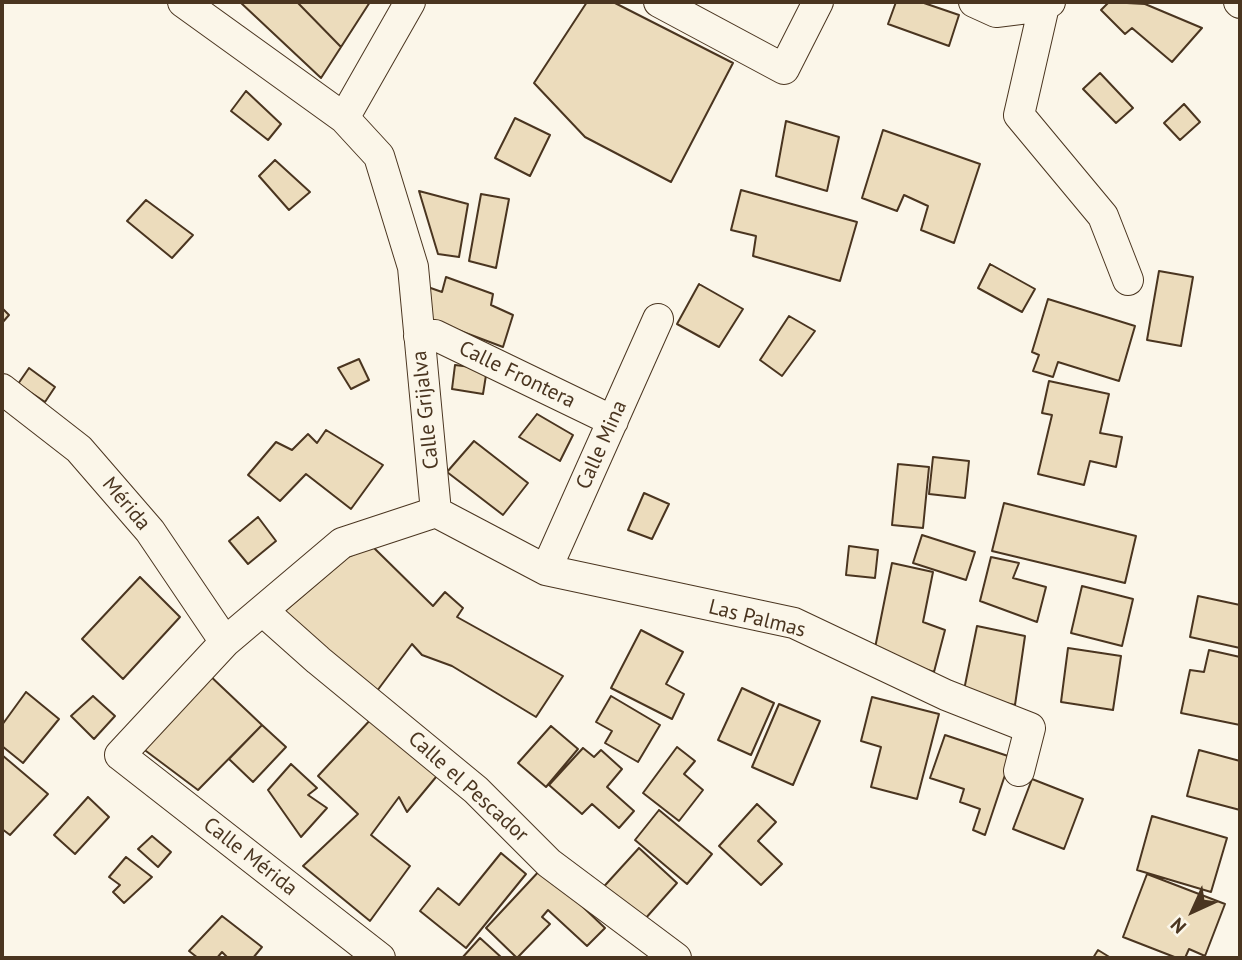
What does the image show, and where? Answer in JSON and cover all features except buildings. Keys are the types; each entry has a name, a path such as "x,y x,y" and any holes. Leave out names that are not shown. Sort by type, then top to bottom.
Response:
{"street":[{"name":"Calle Grijalva","path":"183,2 344,118 379,156 413,267 436,512"},
{"path":"344,118 410,2"},
{"path":"660,2 784,69 818,2"},
{"path":"974,2 996,12 1047,4 1019,115 1102,216 1128,280"},
{"name":"Calle Mina","path":"545,570 658,319"},
{"name":"Calle Frontera","path":"419,336 435,335 613,421"},
{"name":"Mérida","path":"2,389 79,449 150,531 225,642"},
{"path":"225,642 342,543 436,512"},
{"name":"Las Palmas","path":"436,512 545,570 794,623 946,695 1030,727 1019,771"},
{"name":"Calle el Pescador","path":"263,611 318,660 477,790 549,863 676,958"},
{"name":"Calle Mérida","path":"225,642 120,755 380,958"}]}
